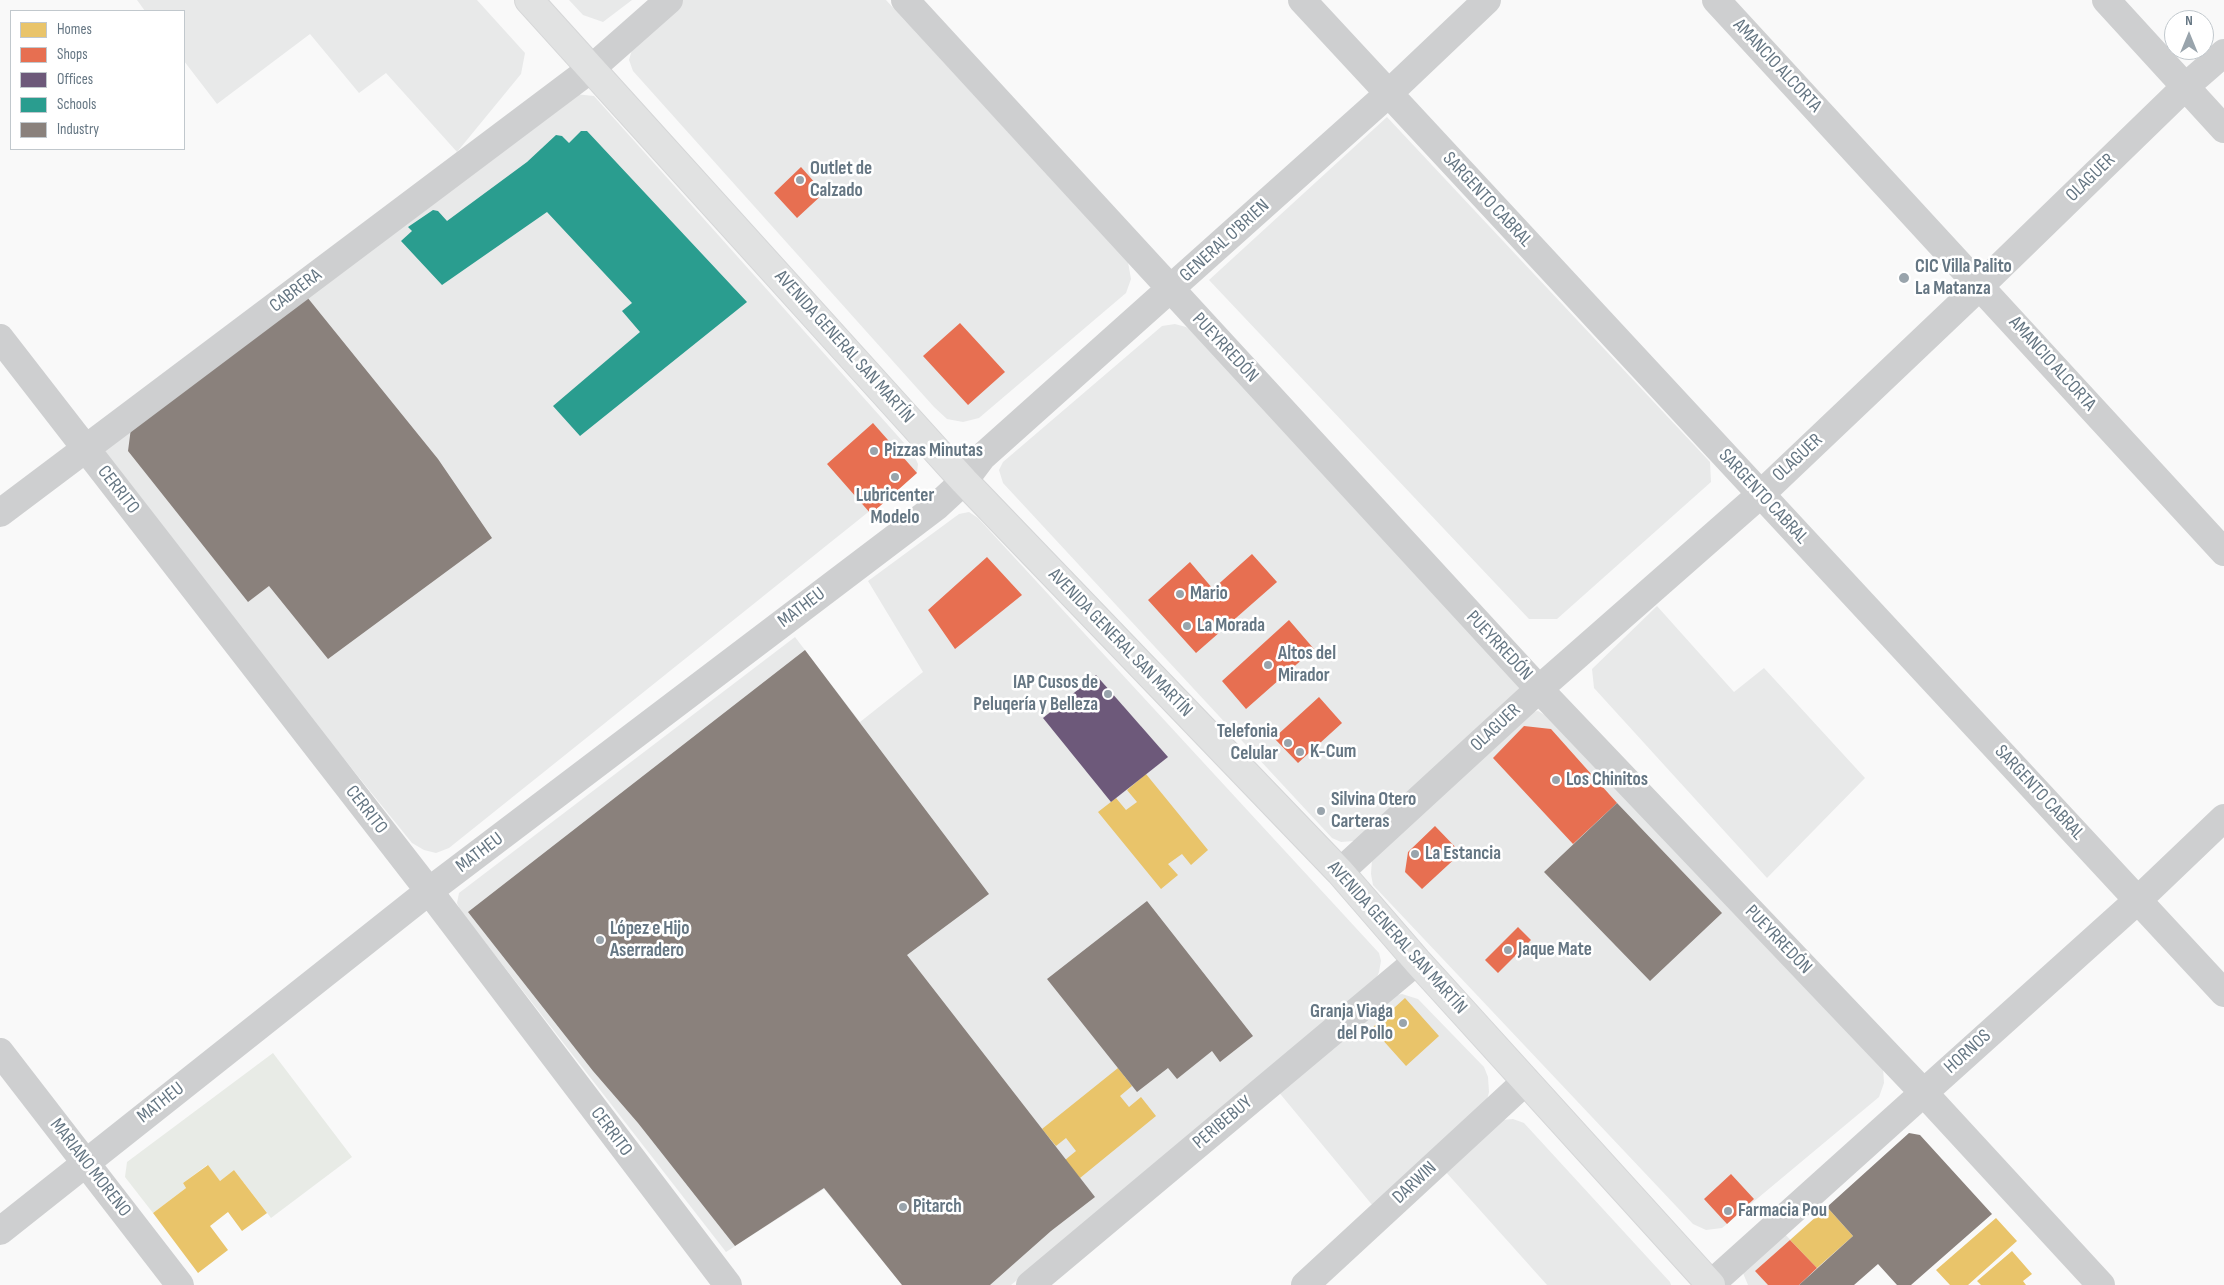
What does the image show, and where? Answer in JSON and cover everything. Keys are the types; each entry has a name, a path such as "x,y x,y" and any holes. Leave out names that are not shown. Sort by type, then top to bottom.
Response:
{"main road":[{"name":"AVENIDA GENERAL SAN MARTÍN","path":"529,0 964,481 1340,872 1417,961 1711,1285"}],"street":[{"name":"CABRERA","path":"0,513 592,68 669,0"},
{"name":"PUEYRREDÓN","path":"904,0 1539,689 1923,1092 2101,1285"},
{"name":"SARGENTO CABRAL","path":"1302,0 2224,993"},
{"name":"GENERAL O'BRIEN","path":"964,481 982,457 1172,290 1388,94 1486,0"},
{"name":"AMANCIO ALCORTA","path":"1716,0 2224,552"},
{"path":"2106,0 2224,129"},
{"name":"OLAGUER","path":"1340,872 1539,689 1760,494 1980,286 2185,87 2224,53"},
{"name":"CERRITO","path":"0,338 428,891 728,1285"},
{"name":"MATHEU","path":"0,1231 428,891 937,506 964,481"},
{"name":"HORNOS","path":"1711,1285 2138,900 2224,818"},
{"name":"PERIBEBUY","path":"1030,1285 1417,961"},
{"name":"MARIANO MORENO","path":"0,1052 180,1285"},
{"name":"DARWIN","path":"1304,1285 1526,1081"}],"shaded area":[{"path":"137,0 477,0 525,53 521,74 457,152 386,73 359,93 310,34 217,104 185,62 185,10 144,10"},
{"path":"569,0 632,0 603,22 583,15"},
{"path":"681,0 886,0 1128,262 1131,279 1126,293 979,418 963,422 947,419 934,407 633,71 629,60 634,43"},
{"path":"575,94 594,96 913,453 918,464 917,473 449,848 436,853 424,850 412,843 103,461 103,440"},
{"path":"1387,117 1710,462 1711,482 1557,619 1529,619 1209,280"},
{"path":"1175,324 1186,327 1198,335 1520,686 1518,696 1354,841 1341,842 1332,838 1003,483 999,470 1003,462 1162,326"},
{"path":"969,512 978,518 1379,953 1381,961 1379,972 1375,982 1011,1285 902,1285 824,1189 726,1252 460,910 457,903 459,893 795,637 860,722 923,672 868,581 959,514"},
{"path":"1657,606 1734,692 1764,668 1865,778 1767,878 1594,688 1592,669"},
{"path":"1538,711 1548,717 1883,1067 1884,1083 1879,1097 1722,1228 1706,1230 1693,1224 1373,885 1371,874 1372,859 1526,713"},
{"path":"1402,994 1418,999 1484,1067 1488,1077 1489,1092 1485,1108 1373,1206 1277,1090 1387,997"},
{"path":"273,1053 352,1157 271,1218 234,1170 220,1181 207,1165 183,1183 186,1188 153,1213 125,1177 127,1162"},
{"path":"1513,1119 1524,1123 1671,1285 1547,1285 1445,1171 1502,1120"},
{"path":"1782,1231 1817,1268 1799,1285 1748,1285 1743,1273"}],"building: Homes":[{"path":"1146,774 1208,850 1191,865 1182,854 1168,864 1178,875 1161,889 1098,812 1116,798 1126,810 1137,802 1127,790"},
{"path":"1405,998 1439,1036 1406,1066 1372,1028"},
{"path":"1118,1068 1132,1086 1120,1096 1129,1107 1141,1097 1156,1116 1080,1178 1065,1160 1076,1151 1066,1138 1056,1146 1042,1129"},
{"path":"208,1165 220,1181 234,1170 267,1213 242,1231 228,1212 210,1226 228,1250 198,1273 153,1213 186,1188 183,1183"},
{"path":"1827,1207 1853,1236 1817,1268 1790,1240"},
{"path":"1996,1218 2017,1241 1968,1285 1950,1285 1936,1270"},
{"path":"2012,1251 2032,1274 2023,1281 2026,1285 1981,1285 1977,1281"}],"building: Shops":[{"name":"Outlet de Calzado","path":"801,167 824,193 797,218 774,193"},
{"path":"960,323 1005,372 968,405 923,356"},
{"path":"873,423 917,473 871,514 827,464"},
{"path":"1252,554 1277,582 1196,653 1148,600 1190,562 1213,589"},
{"path":"987,557 1022,595 955,649 928,610"},
{"name":"Altos del Mirador","path":"1289,620 1314,649 1246,709 1222,681"},
{"path":"1319,697 1342,723 1298,763 1274,738"},
{"name":"Los Chinitos","path":"1524,726 1551,729 1617,803 1573,844 1493,758"},
{"path":"1435,826 1461,853 1422,889 1405,872 1408,852"},
{"name":"Jaque Mate","path":"1518,927 1531,940 1498,973 1485,960"},
{"name":"Farmacia Pou","path":"1731,1174 1754,1199 1727,1224 1704,1199"},
{"path":"1790,1240 1817,1268 1799,1285 1768,1285 1755,1271"}],"building: Offices":[{"path":"1096,675 1168,757 1111,802 1043,718"}],"building: Schools":[{"path":"581,131 587,131 747,302 580,436 553,406 640,332 622,311 632,303 547,212 442,285 401,241 412,231 408,227 433,210 438,211 447,221 527,162 556,135 562,136 569,143"}],"building: Industry":[{"path":"307,297 438,459 492,538 328,659 269,586 248,602 128,451 131,428"},
{"path":"805,650 989,894 907,955 1095,1197 1051,1231 990,1285 902,1285 824,1188 735,1246 638,1123 593,1071 468,912"},
{"path":"1617,803 1722,913 1650,981 1544,872"},
{"path":"1147,901 1253,1036 1220,1062 1212,1051 1177,1079 1168,1068 1137,1092 1047,979"},
{"path":"1909,1133 1920,1135 1992,1214 1911,1285 1897,1285 1878,1264 1854,1285 1799,1285 1853,1236 1827,1207"}],"place":[{"name":"Outlet de Calzado","path":"800,180"},
{"name":"CIC Villa Palito La Matanza","path":"1904,278"},
{"name":"Pizzas Minutas","path":"874,451"},
{"name":"Lubricenter Modelo","path":"895,477"},
{"name":"Mario","path":"1180,594"},
{"name":"La Morada","path":"1187,626"},
{"name":"Altos del Mirador","path":"1268,665"},
{"name":"IAP Cusos de Peluqería y Belleza","path":"1108,694"},
{"name":"Telefonia Celular","path":"1288,743"},
{"name":"K-Cum","path":"1300,752"},
{"name":"Los Chinitos","path":"1556,780"},
{"name":"Silvina Otero Carteras","path":"1321,811"},
{"name":"La Estancia","path":"1415,854"},
{"name":"López e Hijo Aserradero","path":"600,940"},
{"name":"Jaque Mate","path":"1508,950"},
{"name":"Granja Viaga del Pollo","path":"1403,1023"},
{"name":"Pitarch","path":"903,1207"},
{"name":"Farmacia Pou","path":"1728,1211"}]}
